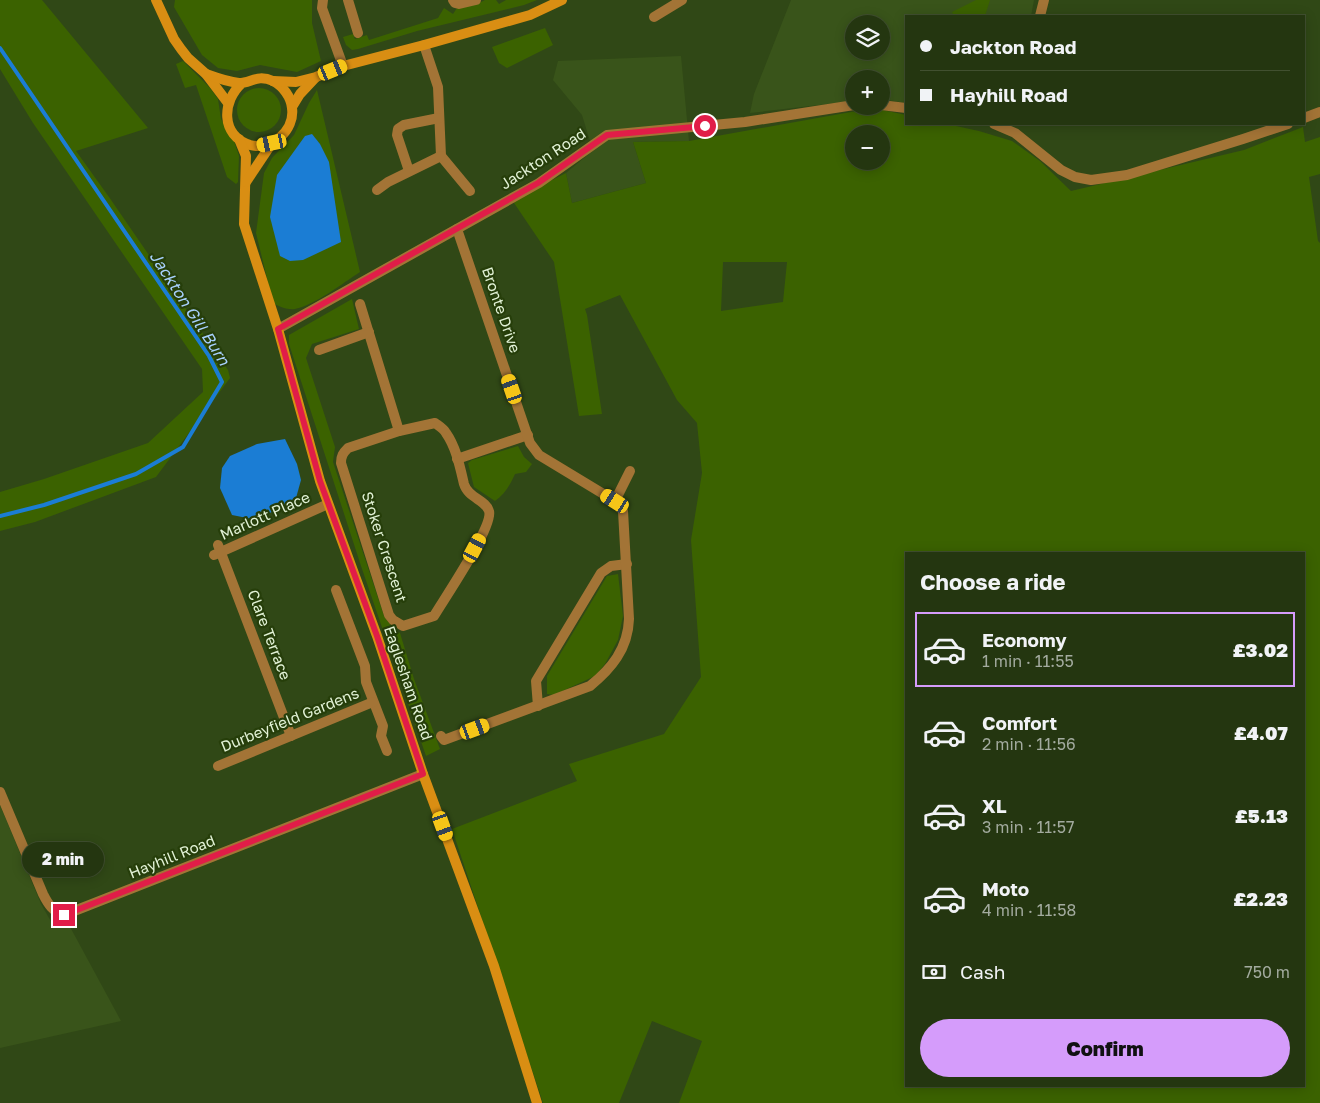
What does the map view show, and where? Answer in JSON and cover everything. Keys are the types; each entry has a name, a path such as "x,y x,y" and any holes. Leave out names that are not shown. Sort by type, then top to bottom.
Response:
{"main road":[{"path":"156,0 174,40 188,58 206,74 228,103"},
{"path":"206,74 227,81 242,83 257,79 296,82 316,77 343,66 530,14 562,0"},
{"path":"292,107 300,94 316,77"},
{"path":"246,183 272,143 281,137 288,128 292,118 289,96 282,87 273,81"},
{"path":"242,83 234,90 228,103 226,110 227,121 232,131 250,145 272,143"},
{"name":"Eaglesham Road","path":"240,139 246,156 244,224 278,329 313,459 377,636 423,774 494,966 537,1103"}],"street":[{"path":"323,0 322,8 343,66"},
{"path":"348,0 358,32"},
{"path":"453,0 459,4 476,0"},
{"path":"1040,15 1044,0"},
{"path":"654,17 677,1"},
{"path":"424,45 438,87 441,156 470,191"},
{"name":"Jackton Road","path":"278,329 538,183 607,135 745,122 845,106"},
{"path":"890,106 905,108"},
{"path":"1305,118 1320,112"},
{"path":"408,171 397,135 398,129 404,125 439,118"},
{"path":"996,125 1015,133 1061,170 1075,177 1091,180 1136,172 1244,140 1285,125"},
{"path":"377,190 408,171 441,156"},
{"name":"Bronte Drive","path":"457,229 530,443 539,455 615,501"},
{"path":"360,304 399,431"},
{"path":"319,350 369,332"},
{"name":"Stoker Crescent","path":"435,423 446,432 457,459 466,489 488,509 490,514 489,522 434,616 403,626 389,615 341,463 342,454 348,448 399,431 435,423"},
{"path":"457,459 528,435"},
{"path":"441,736 444,740 538,706 590,686 606,673 620,653 629,629 623,511 615,501 630,471"},
{"name":"Marlott Place","path":"218,551 328,504"},
{"name":"Clare Terrace","path":"218,551 291,736"},
{"path":"538,706 536,681 601,573 611,566 627,564"},
{"name":"Durbeyfield Gardens","path":"336,590 365,666 366,682 383,726 381,736 387,751"},
{"name":"Durbeyfield Gardens","path":"218,766 373,702"},
{"name":"Hayhill Road","path":"0,792 42,894 57,913 64,915 423,774"}],"shaded area":[{"path":"0,0 42,0 148,128 76,151 228,370 230,378 156,477 35,522 0,531 0,492 148,443 203,392 202,369 33,123 0,69"},
{"path":"175,0 312,0 312,23 321,61 297,72 260,65 237,71 218,68 202,55 174,7"},
{"path":"485,0 496,0 499,4 506,0 537,0 524,5 417,31 358,49 352,50 346,45 343,37 353,34 355,39 367,35 369,40 438,18 444,8 453,14 457,8"},
{"path":"791,0 1034,0 1031,15 905,15 905,103 890,100 890,70 845,70 845,102 750,113 754,94"},
{"path":"976,0 990,0 985,15 954,15 952,12"},
{"path":"545,28 553,45 507,68 499,63 492,47"},
{"path":"681,56 689,141 633,142 646,183 572,203 566,173 596,148 590,141 582,115 553,80 558,61"},
{"path":"183,61 210,88 218,99 221,119 234,141 239,156 238,182 236,184 227,177 196,85 185,88 176,64"},
{"path":"255,88 263,88 275,94 281,110 275,126 263,132 255,132 243,126 237,114 237,106 243,94"},
{"path":"317,90 360,272 311,303 303,307 290,309 273,303 256,233 264,173 272,158 294,135"},
{"path":"890,112 905,115 905,125 952,125 1012,141 1040,161 1071,191 1244,150 1303,127 1305,142 1320,137 1320,174 1309,177 1318,241 1320,243 1320,1103 679,1103 702,1041 652,1021 619,1103 543,1103 452,829 577,781 569,764 664,734 701,677 691,540 702,473 697,423 677,400 620,295 585,309 602,414 579,416 554,262 512,200 566,173 572,203 646,183 633,142 689,141 845,113 845,115 890,115","holes":["723,262 787,262 783,302 721,311"]},
{"path":"352,299 359,329 312,344 306,358 335,447 333,462 384,616 391,629 400,633 414,679 440,749 426,756 361,566 289,344 289,335"},
{"path":"518,446 524,457 532,464 526,472 515,474 507,489 499,498 495,501 474,487 468,463 472,460"},
{"path":"618,574 623,616 618,640 605,664 595,676 554,695 547,694 547,676 607,576"},
{"path":"0,805 41,904 53,925 69,925 121,1021 0,1048"}],"water":[{"path":"312,134 320,144 329,162 341,242 303,260 290,261 280,256 270,217 277,175 305,136"},
{"path":"285,439 297,464 301,480 296,498 275,511 252,519 232,515 220,488 222,468 230,456 257,444"}],"waterway":[{"name":"Jackton Gill Burn","path":"0,48 209,356 222,382 183,447 136,474 44,505 0,516"}],"route":[{"path":"64,915 423,774 377,636 320,481 278,329 538,183 607,135 705,126"}]}
